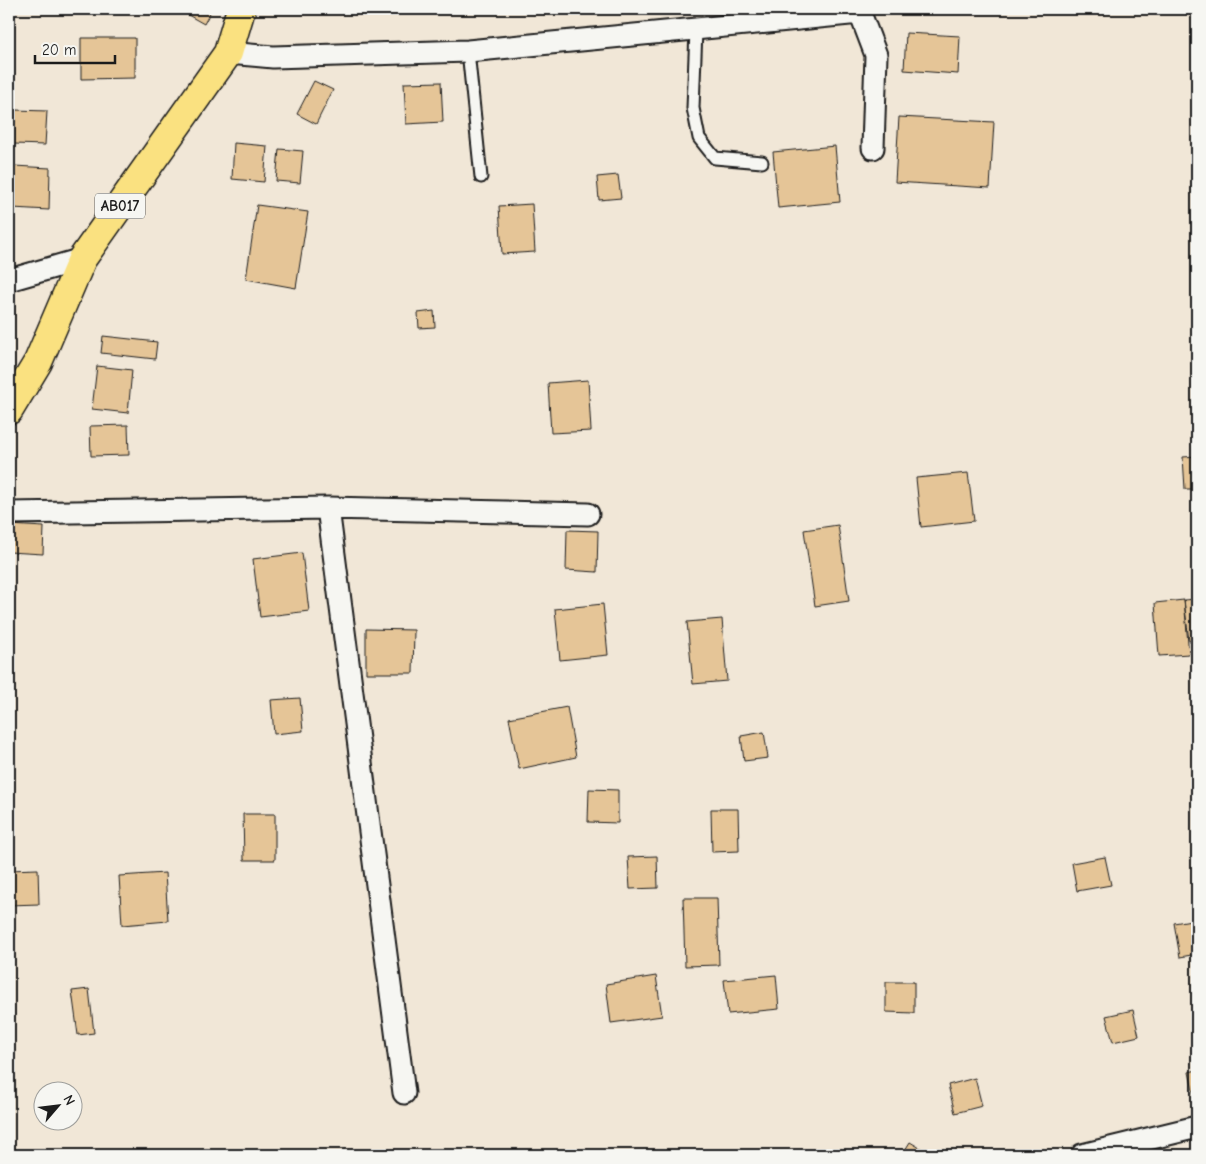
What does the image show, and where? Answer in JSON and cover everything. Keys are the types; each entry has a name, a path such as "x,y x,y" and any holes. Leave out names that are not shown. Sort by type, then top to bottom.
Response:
{"main road":[{"name":"AB017","path":"9,410 38,362 82,258 228,53 241,9"}],"street":[{"path":"228,53 273,56 468,51 860,13 876,55 873,148"},
{"path":"9,280 82,258"},
{"path":"9,513 328,508 588,514"},
{"path":"328,508 404,1093"},
{"path":"1082,1155 1197,1127"}],"lane":[{"path":"696,30 692,108 699,138 715,158 762,162"},
{"path":"468,51 481,177"}],"building":[{"path":"191,9 212,9 204,24 188,15"},
{"path":"906,33 960,36 958,74 904,70"},
{"path":"81,38 135,38 135,78 81,79"},
{"path":"314,81 333,90 316,124 297,114"},
{"path":"441,82 443,122 406,124 404,83"},
{"path":"15,110 47,111 45,145 14,144"},
{"path":"899,117 994,122 990,188 895,182"},
{"path":"234,143 267,146 264,182 232,179"},
{"path":"835,146 840,202 778,208 773,152"},
{"path":"279,149 303,151 300,183 276,181"},
{"path":"14,166 50,168 49,210 12,208"},
{"path":"618,175 621,198 599,200 597,177"},
{"path":"532,204 535,252 502,254 499,206"},
{"path":"257,205 308,212 296,288 246,279"},
{"path":"434,311 435,327 419,328 418,313"},
{"path":"103,336 157,342 155,359 101,353"},
{"path":"97,366 132,370 128,413 92,409"},
{"path":"588,380 591,431 551,433 548,383"},
{"path":"128,425 129,455 91,456 90,426"},
{"path":"1197,456 1197,489 1185,489 1183,457"},
{"path":"968,473 974,521 921,527 916,478"},
{"path":"9,525 44,527 43,554 9,552"},
{"path":"838,525 849,601 815,606 804,530"},
{"path":"567,530 598,531 597,572 566,570"},
{"path":"302,553 309,611 260,617 253,559"},
{"path":"1197,599 1197,640 1189,641 1184,600"},
{"path":"1184,600 1189,654 1159,656 1155,603"},
{"path":"603,604 608,655 560,660 555,609"},
{"path":"722,619 727,681 693,684 687,622"},
{"path":"366,629 414,630 413,673 366,673"},
{"path":"300,698 303,731 274,734 271,700"},
{"path":"567,707 576,757 519,769 509,718"},
{"path":"764,732 768,758 744,761 741,736"},
{"path":"589,789 618,790 618,823 588,822"},
{"path":"711,809 738,809 739,851 712,852"},
{"path":"243,814 275,814 275,860 244,860"},
{"path":"657,856 658,888 630,889 628,857"},
{"path":"1105,857 1111,885 1077,891 1072,863"},
{"path":"38,869 39,904 9,905 9,870"},
{"path":"165,873 168,921 122,925 119,876"},
{"path":"683,898 717,898 719,965 685,966"},
{"path":"1197,919 1197,954 1180,957 1174,923"},
{"path":"776,975 779,1009 728,1014 724,980"},
{"path":"656,976 662,1016 611,1023 606,984"},
{"path":"886,982 914,982 914,1013 886,1012"},
{"path":"89,989 94,1033 78,1035 72,991"},
{"path":"1133,1010 1139,1036 1113,1042 1106,1016"},
{"path":"1197,1070 1197,1100 1195,1100 1189,1072"},
{"path":"975,1078 982,1106 955,1113 948,1085"},
{"path":"910,1142 932,1155 902,1155"}]}
